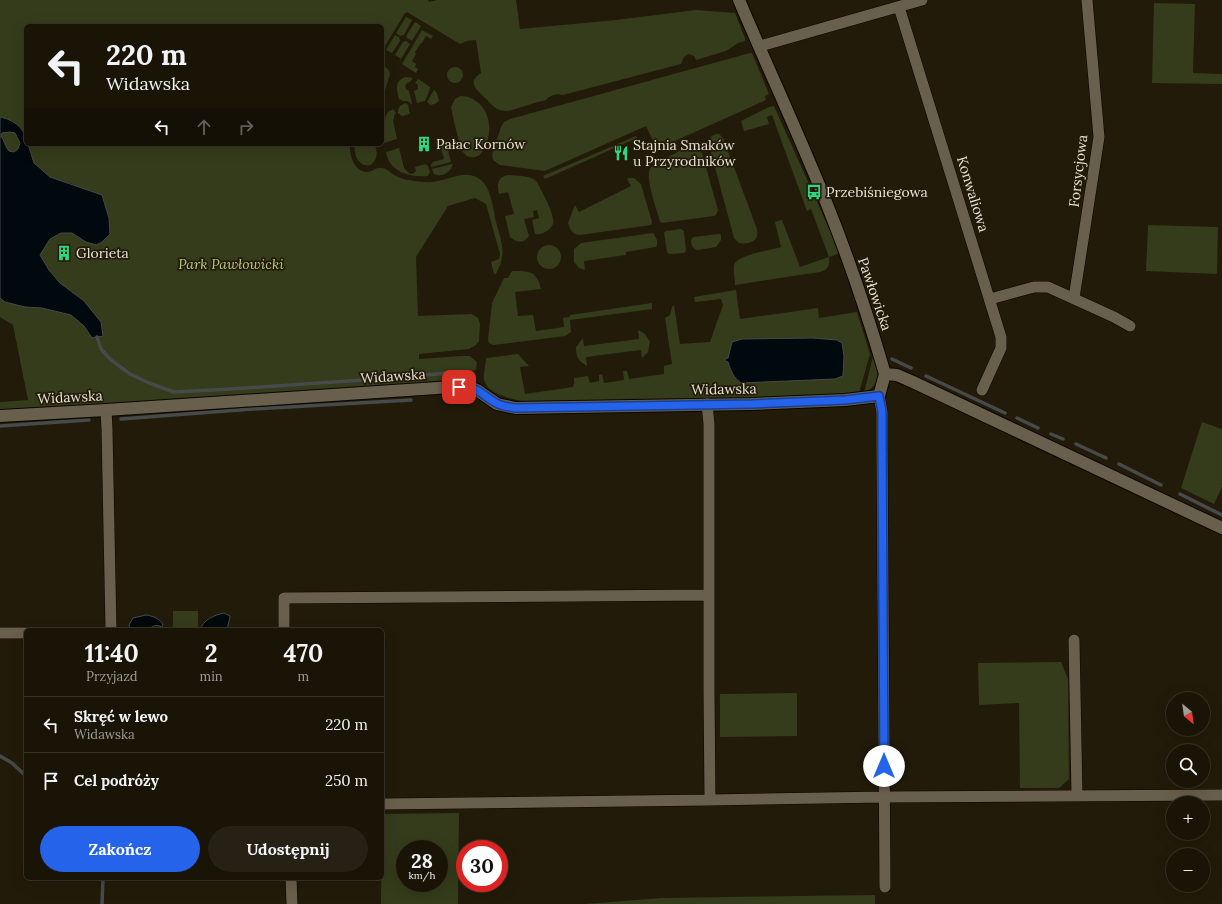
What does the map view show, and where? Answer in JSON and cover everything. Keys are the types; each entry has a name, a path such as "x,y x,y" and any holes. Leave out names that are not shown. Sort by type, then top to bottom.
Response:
{"street":[{"name":"Pawłowicka","path":"739,0 760,46 835,225 871,327 885,374"},
{"path":"760,46 922,0"},
{"name":"Forsycjowa","path":"1074,298 1099,136 1087,0"},
{"name":"Konwaliowa","path":"899,7 1001,337 1001,348 982,390"},
{"path":"990,299 1034,287 1048,287 1114,317 1130,326"},
{"path":"885,888 882,412 879,396 885,374 897,375 1222,528"},
{"name":"Widawska","path":"0,416 467,386 477,390 497,404 515,408 845,400 879,396"},
{"path":"707,404 709,424 708,691 710,800"},
{"path":"106,410 111,628"},
{"path":"284,628 284,598 709,595"},
{"path":"0,633 24,633"},
{"path":"1074,640 1077,795"},
{"path":"384,804 884,797 1222,795"},
{"path":"292,880 292,904"}],"green space":[{"path":"0,0 428,0 429,2 437,0 516,0 520,29 616,20 696,10 735,13 745,38 745,41 738,43 726,51 696,60 694,56 689,54 684,57 681,64 563,95 554,95 546,100 513,110 503,111 494,107 474,85 474,79 481,73 476,40 467,41 460,44 407,12 384,48 384,24 24,24 24,134 16,124 0,117"},
{"path":"1154,3 1195,4 1193,73 1222,74 1222,84 1152,83"},
{"path":"406,17 412,20 404,35 400,36 396,33"},
{"path":"415,22 421,26 412,41 406,36"},
{"path":"422,30 433,36 431,39 426,36 415,52 416,54 412,61 416,64 415,67 418,69 416,73 402,64"},
{"path":"395,35 399,37 400,41 392,53 386,50"},
{"path":"406,41 410,44 401,59 395,55 403,42"},
{"path":"752,53 769,94 765,96 766,100 657,149 646,126 545,171 500,165 493,160 492,155 501,127 504,122 510,119"},
{"path":"384,66 388,69 390,74 384,94"},
{"path":"452,67 458,67 463,72 461,81 458,83 452,83 447,78 447,72"},
{"path":"402,78 413,78 405,86 409,91 412,104 408,101 399,99 398,95 397,85"},
{"path":"418,79 430,87 430,89 425,101 417,103 414,91 418,89 418,85 415,83"},
{"path":"434,90 437,93 439,101 431,105 427,102"},
{"path":"461,96 471,98 480,104 489,121 489,135 485,147 478,156 467,156 460,148 451,107 455,99"},
{"path":"406,103 410,114 402,116 398,113 398,110 400,106"},
{"path":"774,106 840,253 829,257 811,209 807,211 772,115 767,117 769,124 744,131 741,121"},
{"path":"393,109 396,113 393,120 397,139 384,143 384,120 388,112"},
{"path":"2,133 15,133 21,143 18,149 14,152 9,151 3,143 2,138"},
{"path":"716,134 719,134 723,138 757,229 757,237 750,243 739,243 734,238 709,145 710,138"},
{"path":"636,136 637,138 545,179 543,176"},
{"path":"439,141 446,143 451,162 431,167 433,162 444,159"},
{"name":"Park Pawłowicki","path":"29,146 350,146 350,153 353,162 363,171 368,172 382,168 401,178 424,182 437,181 461,175 478,178 489,191 502,243 501,260 496,274 494,274 491,262 499,259 500,254 486,204 475,198 448,206 416,257 418,316 472,314 478,318 480,324 479,341 476,345 469,349 419,354 419,359 470,356 477,362 476,370 472,371 471,375 450,381 0,411 0,402 28,400 13,325 0,317 0,298 5,302 25,307 42,308 71,315 84,326 92,338 103,335 84,301 60,283 49,270 40,255 50,238 61,233 72,233 86,242 102,242 110,234 109,218 73,184 50,177 34,163"},
{"path":"355,146 375,146 377,155 371,165 363,165 360,163 356,156"},
{"path":"692,146 702,153 718,210 714,216 662,223 660,221 650,186 650,169 658,162"},
{"path":"399,148 404,168 410,174 416,171 415,167 425,164 428,166 430,172 428,176 408,175 396,169 388,159 386,152"},
{"path":"453,164 450,170 443,175 434,174 432,169"},
{"path":"507,175 528,177 537,182 548,203 552,215 553,224 547,231 540,234 535,234 532,220 539,218 537,210 533,211 534,217 524,219 529,236 527,239 520,242 510,237 505,216 514,214 508,192 499,194 498,188 498,182 501,178"},
{"path":"634,178 641,184 652,222 651,225 580,235 573,233 568,223 575,205 579,212 631,186 627,179"},
{"path":"782,220 800,267 829,257 828,267 820,272 735,285 734,265 736,261 755,253 781,247 775,222"},
{"path":"1148,225 1218,227 1217,274 1146,271"},
{"path":"681,229 684,231 686,251 684,253 669,254 667,252 664,233 666,231"},
{"path":"653,233 657,240 656,247 626,252 626,255 584,261 585,270 579,268 574,262 574,249 581,243"},
{"path":"721,235 721,240 716,247 698,250 692,245 691,240 693,237"},
{"path":"549,245 558,248 561,257 558,266 549,269 540,266 537,257 540,248"},
{"path":"512,271 531,273 537,278 539,283 541,289 515,292 518,316 533,315 536,331 564,327 563,318 570,317 570,315 652,303 652,309 570,320 571,332 565,336 493,345 489,343 488,340 492,303 504,278 508,278"},
{"path":"736,290 740,319 818,308 819,318 857,312 870,354 859,393 824,396 536,403 514,399 499,394 487,386 484,380 486,358 518,354 529,366 520,367 525,394 573,387 574,378 588,376 590,383 599,381 599,375 602,374 604,383 624,380 623,371 627,371 629,379 664,374 664,366 672,364 665,318 670,315 672,307 674,305 680,344 710,342 723,305 721,299 695,302 694,297"},
{"path":"638,330 645,334 650,342 648,352 642,358 641,350 586,357 587,366 578,358 576,347 583,338 584,346 639,339"},
{"path":"873,356 878,377 874,385 864,393"},
{"path":"1202,422 1222,429 1222,487 1214,504 1181,488"},
{"path":"173,611 198,611 198,628 173,628"},
{"path":"1061,662 1068,679 1069,779 1059,788 1020,788 1019,703 979,705 978,663"},
{"path":"797,693 797,736 720,737 720,694"},
{"path":"459,813 459,840 456,840 456,892 458,892 458,904 381,904 381,880 384,880 384,814"},
{"path":"875,895 875,904 585,904 662,898"}],"shaded area":[{"path":"0,117 10,120 21,129 24,133 24,146 29,146 34,163 50,177 102,195 109,218 110,234 102,242 96,245 86,242 72,233 61,233 50,239 40,255 49,270 60,283 84,301 101,322 103,336 92,338 84,326 71,315 42,308 25,307 5,302 0,298","holes":["2,133 15,133 20,143 18,149 14,152 9,151 1,136"]},
{"path":"813,338 837,340 842,343 844,356 843,376 835,379 741,383 733,374 728,362 725,361 725,359 728,358 732,342 742,339"},
{"path":"224,613 230,616 227,628 200,628 209,618"},
{"path":"146,615 159,620 163,624 162,627 155,626 150,628 130,628 129,625 133,618"}],"waterway":[{"path":"97,337 101,349 111,360 130,374 174,392 448,373"},
{"path":"892,359 911,368"},
{"path":"926,376 1005,413"},
{"path":"121,419 252,409 411,400"},
{"path":"1017,418 1038,428"},
{"path":"0,426 89,420"},
{"path":"1051,434 1063,439"},
{"path":"1076,444 1106,458"},
{"path":"1119,464 1161,485"},
{"path":"1180,494 1222,515"},
{"path":"0,756 12,763 24,774"},
{"path":"102,904 103,880"}],"place":[{"name":"Pałac Kornów","path":"424,144"},
{"name":"Stajnia Smaków u Przyrodników","path":"621,153"},
{"name":"Przebiśniegowa","path":"814,192"},
{"name":"Glorieta","path":"64,253"}],"route":[{"path":"459,387 467,386 477,390 497,404 515,408 752,404 845,400 879,396 882,412 884,766"}]}
